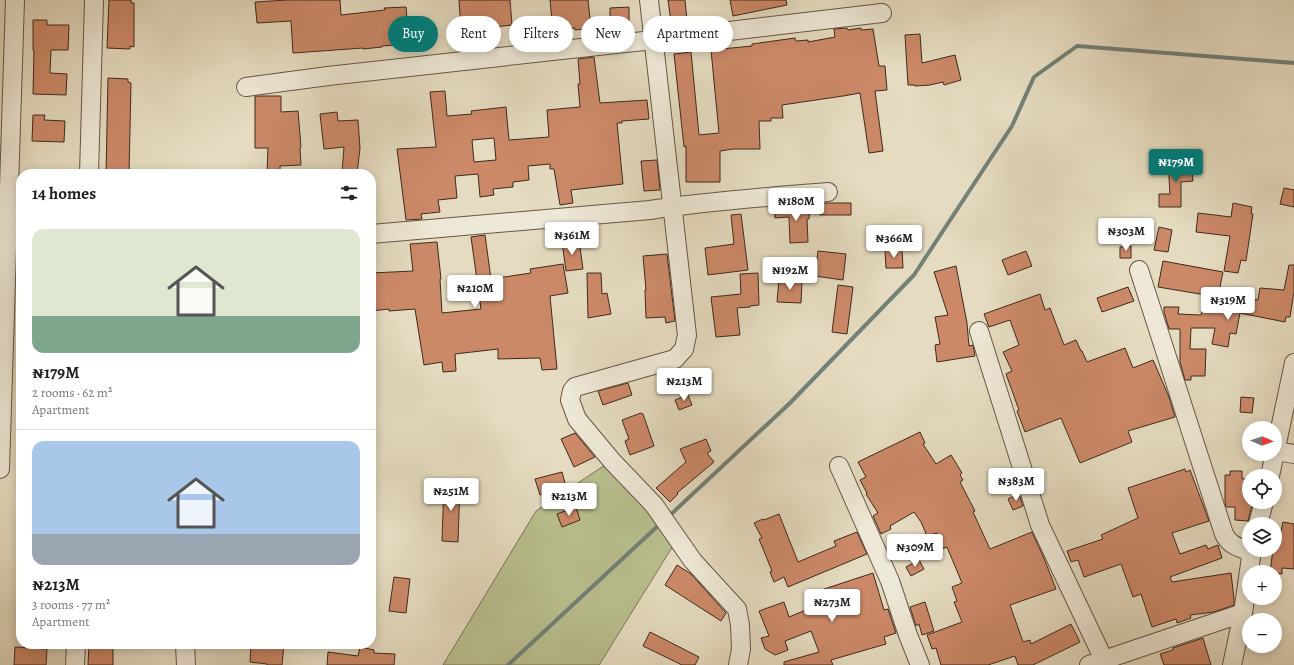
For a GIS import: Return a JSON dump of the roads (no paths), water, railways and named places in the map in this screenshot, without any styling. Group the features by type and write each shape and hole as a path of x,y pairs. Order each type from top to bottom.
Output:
{"street":[{"path":"0,469 4,220 15,0"},
{"path":"89,169 94,0"},
{"path":"649,0 651,16"},
{"path":"733,31 882,14"},
{"path":"246,87 328,76 643,41"},
{"path":"654,52 687,335 684,349 675,359 575,387 572,391 570,400 577,419 612,462 654,505 692,561 737,609 740,625 741,649 738,665"},
{"path":"376,234 650,210 828,192"},
{"path":"1139,270 1224,534 1232,545 1242,548"},
{"path":"979,331 1040,525 1097,662 1242,614 1232,665"},
{"path":"1282,422 1294,363"},
{"path":"1282,452 1294,454"},
{"path":"839,466 890,581 908,635 920,665"},
{"path":"1242,613 1251,557"},
{"path":"75,665 76,649"},
{"path":"186,649 186,665"}],"waterway":[{"path":"668,517 789,404 914,275 1012,126 1034,77 1077,46 1294,63"},
{"path":"508,665 661,523"}]}
